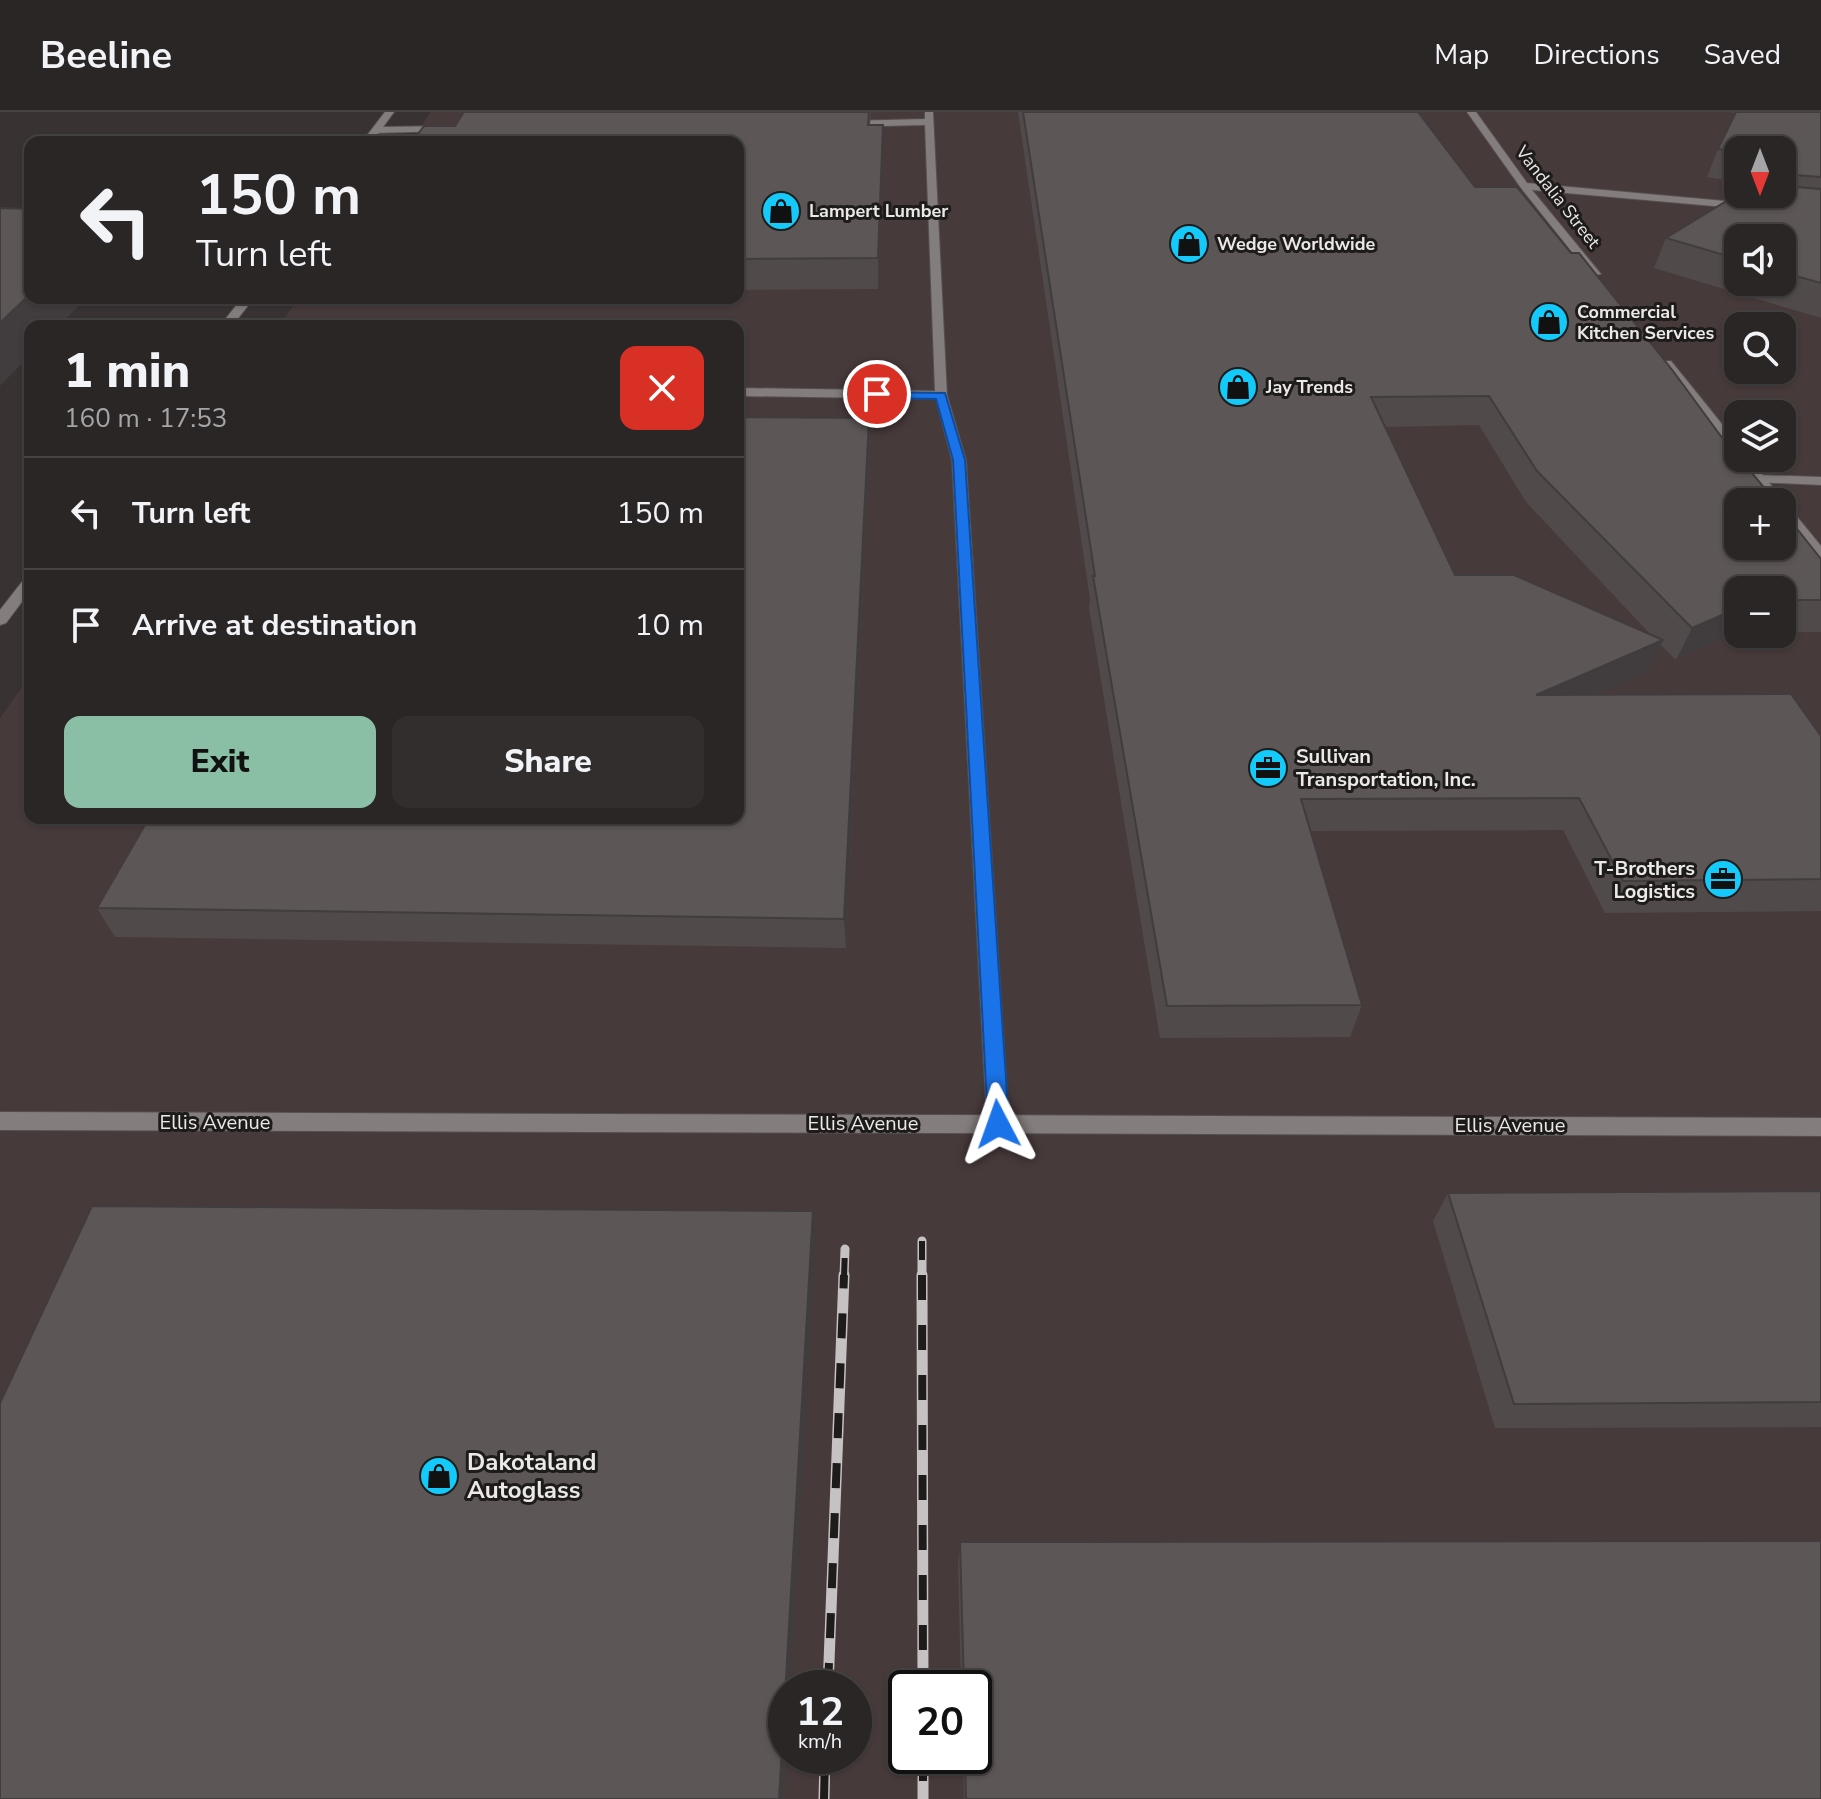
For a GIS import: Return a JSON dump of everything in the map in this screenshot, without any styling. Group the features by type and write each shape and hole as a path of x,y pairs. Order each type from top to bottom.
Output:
{"street":[{"path":"372,136 390,112"},
{"name":"Vandalia Street","path":"1471,112 1524,186 1604,285"},
{"path":"828,124 929,117 941,395 959,460 998,1124"},
{"path":"377,130 462,129"},
{"path":"1524,186 1724,204"},
{"path":"231,320 243,304"},
{"path":"1659,353 1724,435"},
{"path":"744,392 941,395"},
{"path":"1754,472 1767,488"},
{"path":"1760,479 1821,481"},
{"path":"1796,525 1821,556"},
{"path":"0,620 24,589"},
{"name":"Ellis Avenue","path":"0,1121 1821,1127"}],"shaded area":[{"path":"431,112 1821,112 1821,1799 0,1799 0,718 24,684 24,824 744,824 744,320 283,320 295,304 744,304 744,136 414,136"}],"building":[{"path":"464,112 869,112 868,125 883,125 878,258 744,259 744,136 416,136 424,126 455,126"},
{"path":"1023,112 1418,112 1475,187 1517,187 1571,253 1579,253 1724,440 1724,472 1752,473 1764,488 1724,488 1724,560 1796,560 1796,528 1821,559 1821,600 1796,600 1796,576 1724,576 1724,614 1692,628 1537,471 1489,396 1371,397 1455,575 1514,575 1663,640 1536,695 1791,694 1821,736 1821,879 1623,881 1579,798 1301,799 1362,1005 1167,1006 1095,576"},
{"path":"1736,112 1821,112 1821,177 1796,175 1796,136 1724,136"},
{"path":"1796,187 1821,189 1821,283 1796,276 1796,224 1724,224 1724,255 1666,238 1724,203 1724,208 1796,208"},
{"path":"0,208 24,209 24,300 0,323"},
{"path":"744,417 869,418 844,919 97,908 146,824 744,824"},
{"path":"1821,1191 1821,1402 1514,1404 1448,1193"},
{"path":"92,1206 813,1211 786,1670 768,1670 768,1774 780,1774 779,1799 0,1799 0,1403"},
{"path":"1821,1541 1821,1799 966,1799 965,1774 992,1774 992,1670 964,1670 960,1542"}],"railway":[{"path":"922,1241 922,1275"},
{"path":"844,1277 845,1249"},
{"path":"829,1670 844,1275"},
{"path":"922,1275 923,1670"},
{"path":"824,1799 825,1774"},
{"path":"923,1774 923,1799"}],"place":[{"name":"Lampert Lumber","path":"781,211"},
{"name":"Wedge Worldwide","path":"1189,244"},
{"name":"Commercial Kitchen Services","path":"1549,322"},
{"name":"Jay Trends","path":"1238,387"},
{"name":"Sullivan Transportation, Inc.","path":"1268,768"},
{"name":"T-Brothers Logistics","path":"1723,879"},
{"name":"Dakotaland Autoglass","path":"439,1476"}],"route":[{"path":"877,394 941,395 959,460 998,1124"}]}
